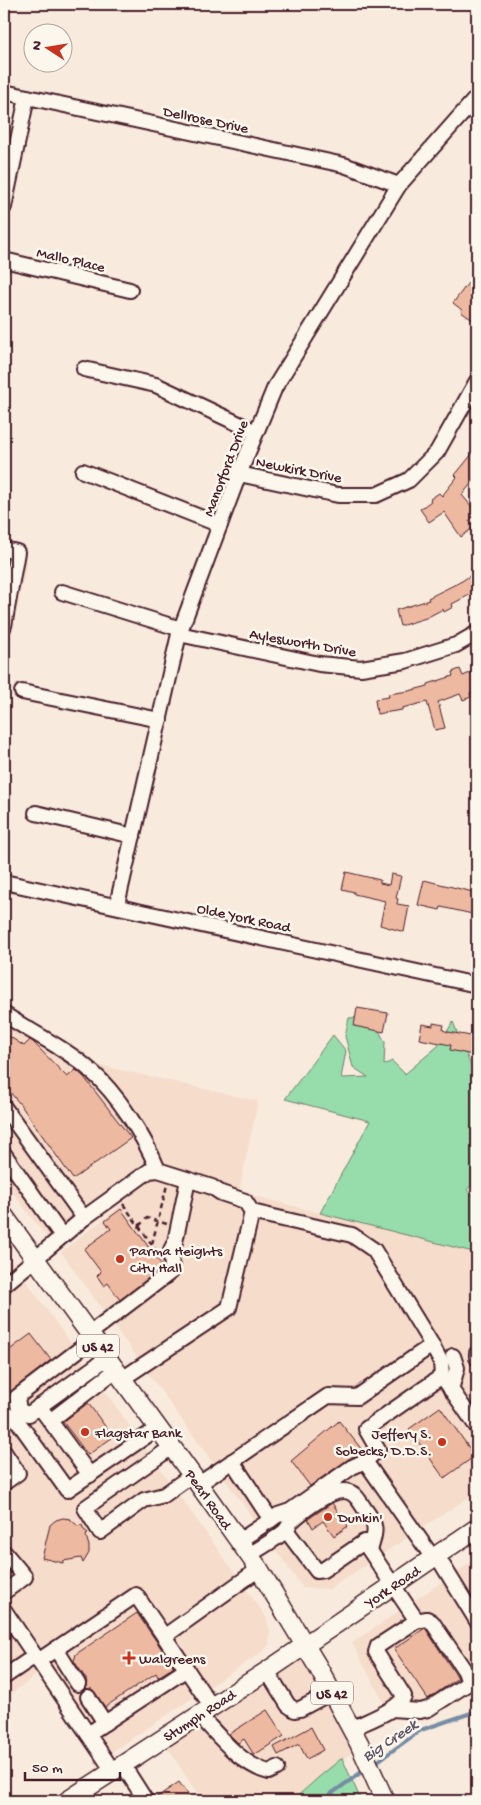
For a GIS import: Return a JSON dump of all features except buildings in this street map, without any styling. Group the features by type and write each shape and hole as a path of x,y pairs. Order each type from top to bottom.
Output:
{"main road":[{"name":"Pearl Road","path":"4,1216 196,1479 249,1555 305,1644 332,1692 355,1736 381,1794"},
{"name":"York Road","path":"305,1644 435,1557 476,1532"},
{"name":"Stumph Road","path":"67,1801 267,1671 305,1644"}],"street":[{"name":"Dellrose Drive","path":"4,92 344,165 399,185"},
{"path":"4,207 27,97"},
{"name":"Manorford Drive","path":"117,905 180,631 239,474 275,387 399,185 477,97"},
{"name":"Mallo Place","path":"4,260 130,290"},
{"path":"84,370 156,385 256,432"},
{"name":"Newkirk Drive","path":"239,474 338,495 376,495 409,480 437,452 477,381"},
{"path":"84,471 220,524"},
{"path":"4,549 17,552 4,626"},
{"name":"Aylesworth Drive","path":"62,592 180,631 319,664 361,668 405,660 456,645 477,634"},
{"path":"22,692 160,720"},
{"path":"36,812 133,836"},
{"name":"Olde York Road","path":"4,882 117,905 477,985"},
{"path":"4,1014 66,1051 91,1070 117,1100 164,1172"},
{"path":"4,1107 84,1218"},
{"path":"4,1154 62,1236"},
{"path":"4,1285 84,1218 116,1195 150,1171 164,1172 212,1187 221,1193 245,1201 252,1212 352,1235 374,1250 432,1345 441,1362 442,1376 477,1427"},
{"path":"12,1417 17,1397 172,1271 171,1250 175,1242 188,1180"},
{"path":"12,1417 29,1414 39,1406 115,1369 229,1308 252,1212"},
{"path":"172,1447 85,1508 100,1532 144,1500 164,1496 232,1461 328,1396 358,1397 432,1345"},
{"path":"477,1353 477,1358"},
{"path":"451,1390 457,1368 453,1356"},
{"path":"50,1421 115,1369"},
{"path":"249,1555 271,1520 278,1515 290,1511 352,1467 365,1461 378,1450 366,1429 442,1376"},
{"path":"39,1406 90,1475"},
{"path":"12,1417 67,1490 158,1428"},
{"path":"4,1452 18,1473 4,1483"},
{"path":"232,1461 271,1520"},
{"path":"365,1461 435,1557 477,1621"},
{"path":"165,1636 249,1555 286,1530 291,1521 330,1493 348,1491 356,1497 372,1519 375,1527 370,1550"},
{"path":"286,1530 317,1572 323,1570 364,1542 415,1618 415,1621"},
{"path":"4,1552 25,1577 4,1592"},
{"path":"4,1677 56,1649 136,1595 187,1669 206,1711 222,1740 257,1769 269,1772 277,1768"},
{"path":"4,1610 88,1734 146,1801"},
{"path":"355,1736 403,1700 404,1696 376,1652 378,1646 415,1621 427,1619 432,1622 465,1671 468,1680 467,1684 428,1709 420,1711 392,1709"},
{"path":"56,1649 78,1684"},
{"path":"88,1734 187,1669"},
{"path":"267,1671 288,1705 295,1710 332,1692"},
{"path":"88,1697 105,1723"}],"path":[{"path":"152,1244 158,1220 164,1172"},
{"path":"116,1195 172,1271"},
{"path":"139,1226 147,1218 178,1228"}],"shaded area":[{"path":"4,544 9,545 27,561 4,672"},
{"path":"4,1008 98,1065 258,1101 239,1192 477,1253 477,1492 329,1589 303,1588 61,1252 138,1192 56,1250 4,1181"},
{"path":"4,1250 266,1617 270,1631 269,1645 263,1651 95,1763 94,1755 39,1673 4,1699"},
{"path":"477,1558 477,1685 423,1719 392,1718 352,1643"},
{"path":"304,1656 355,1750 319,1777 292,1801 202,1801 166,1745"}],"green space":[{"path":"371,1016 385,1042 384,1065 392,1061 405,1074 438,1046 453,1022 473,1071 471,1083 477,1088 477,1179 467,1190 477,1198 477,1253 320,1213 370,1121 285,1099 333,1035 346,1051 341,1078 368,1077 353,1067 345,1036 349,1018"},
{"path":"342,1758 361,1800 368,1797 370,1801 292,1801 319,1777"}],"waterway":[{"name":"Big Creek","path":"374,1764 421,1730 477,1711"},
{"name":"Big Creek","path":"321,1801 366,1769"}],"place":[{"name":"Parma Heights City Hall","path":"120,1259"},
{"name":"Flagstar Bank","path":"85,1432"},
{"name":"Jeffery S. Sobecks, D.D.S.","path":"442,1442"},
{"name":"Dunkin'","path":"328,1517"},
{"name":"Walgreens","path":"129,1658"}]}
